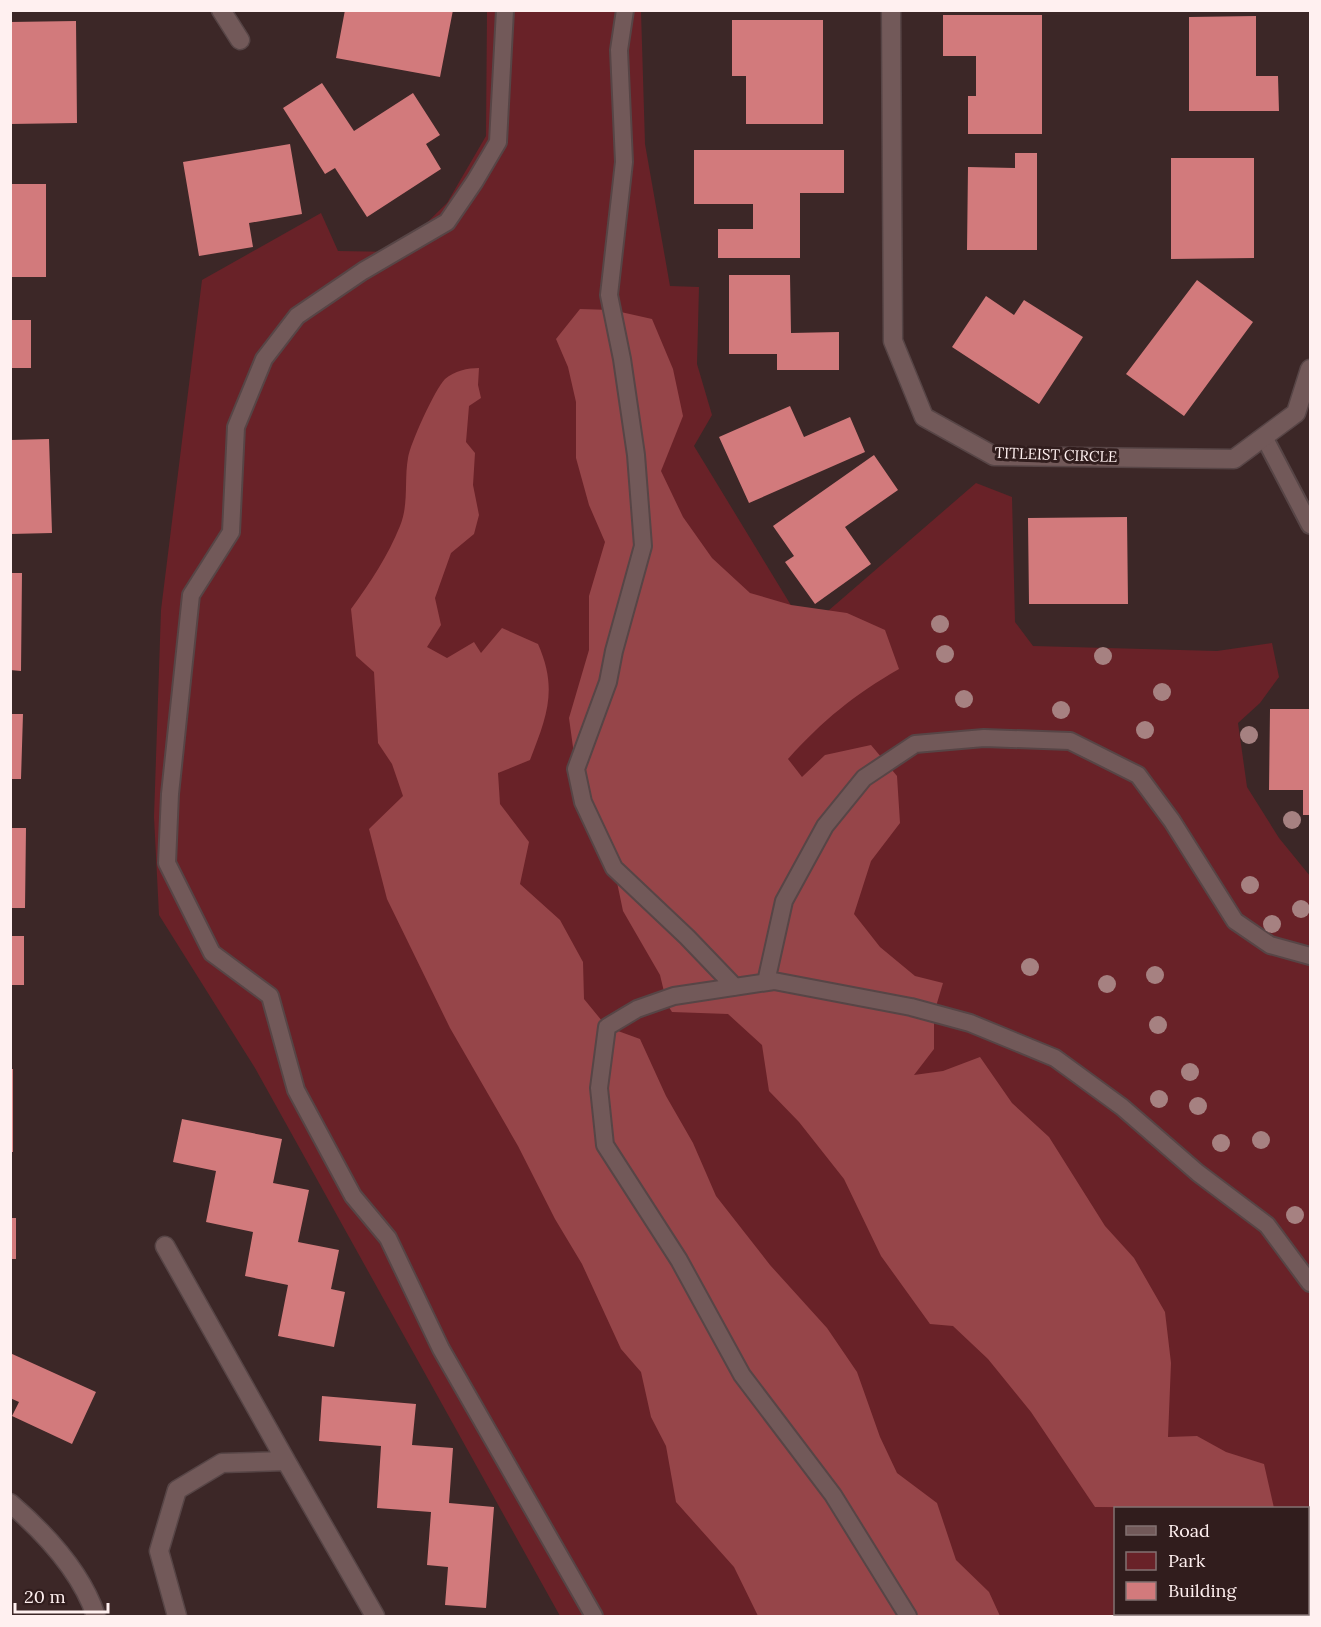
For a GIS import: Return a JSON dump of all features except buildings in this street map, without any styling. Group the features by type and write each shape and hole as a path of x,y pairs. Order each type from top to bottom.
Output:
{"street":[{"path":"220,10 240,40"},
{"name":"TITLEIST CIRCLE","path":"891,10 893,341 924,417 994,456 1234,459 1296,413 1311,369"},
{"path":"165,1246 375,1617"},
{"path":"177,1617 159,1551 177,1490 222,1463 286,1461"},
{"path":"10,1503 50,1540 64,1559 96,1617"}],"lane":[{"path":"505,10 498,142 475,181 447,222 363,271 297,315 264,359 237,427 231,531 191,595 170,794 167,864 212,953 270,996 296,1090 353,1197 388,1238 441,1348 594,1617"},
{"path":"625,10 619,50 624,162 609,295 622,359 634,444 643,546 614,651 609,681 576,769 583,802 614,868 687,937 735,987"},
{"path":"1264,437 1311,525"},
{"path":"766,982 784,901 825,826 864,778 915,744 984,738 1070,741 1138,775 1184,840 1235,921 1270,945 1311,956"},
{"path":"908,1617 833,1495 742,1375 679,1260 605,1145 599,1088 607,1027 637,1009 674,996 774,981 911,1007 970,1023 1055,1058 1122,1107 1198,1173 1267,1225 1311,1283"}],"green space":[{"path":"487,11 641,11 645,144 670,286 699,287 697,364 712,415 694,446 806,630 976,483 1012,497 1015,622 1033,646 1217,651 1272,643 1279,677 1260,703 1238,723 1247,787 1279,838 1310,876 1310,1616 560,1616 255,1068 159,915 154,817 161,610 202,280 321,213 338,251 397,252 447,203 486,136"}],"shaded area":[{"path":"580,309 612,310 652,319 673,369 683,416 661,471 683,517 712,558 750,593 791,605 847,613 885,630 899,669 840,709 788,759 802,777 825,755 871,745 897,776 900,823 871,861 854,914 880,947 915,976 943,983 934,1013 934,1049 914,1075 943,1071 980,1057 1012,1103 1049,1137 1105,1226 1134,1258 1165,1312 1171,1363 1168,1437 1197,1436 1226,1452 1264,1464 1274,1507 1095,1507 1031,1412 988,1359 953,1326 930,1324 881,1256 844,1179 799,1122 769,1091 762,1045 728,1014 672,1012 667,1004 660,975 623,911 614,868 576,769 569,718 589,650 589,596 605,542 589,505 576,458 576,402 568,367 556,339"},
{"path":"479,368 478,385 481,398 469,406 466,442 475,453 473,485 479,515 474,534 451,553 435,598 441,625 427,647 447,658 474,642 481,653 502,628 538,644 548,675 549,689 541,730 530,760 498,773 500,804 529,842 520,884 560,920 583,962 584,999 607,1027 640,1039 666,1096 693,1143 716,1196 770,1265 827,1328 857,1372 880,1437 897,1473 937,1503 956,1560 989,1592 1000,1616 758,1616 734,1567 676,1502 666,1446 651,1417 641,1372 621,1349 582,1264 450,1028 387,899 369,829 403,796 392,764 378,743 374,672 356,656 351,609 378,569 400,526 405,501 408,458 413,441 435,394 445,379 453,374 466,369"},
{"path":"1309,1572 1310,1616 1234,1615 1309,1615"}]}
